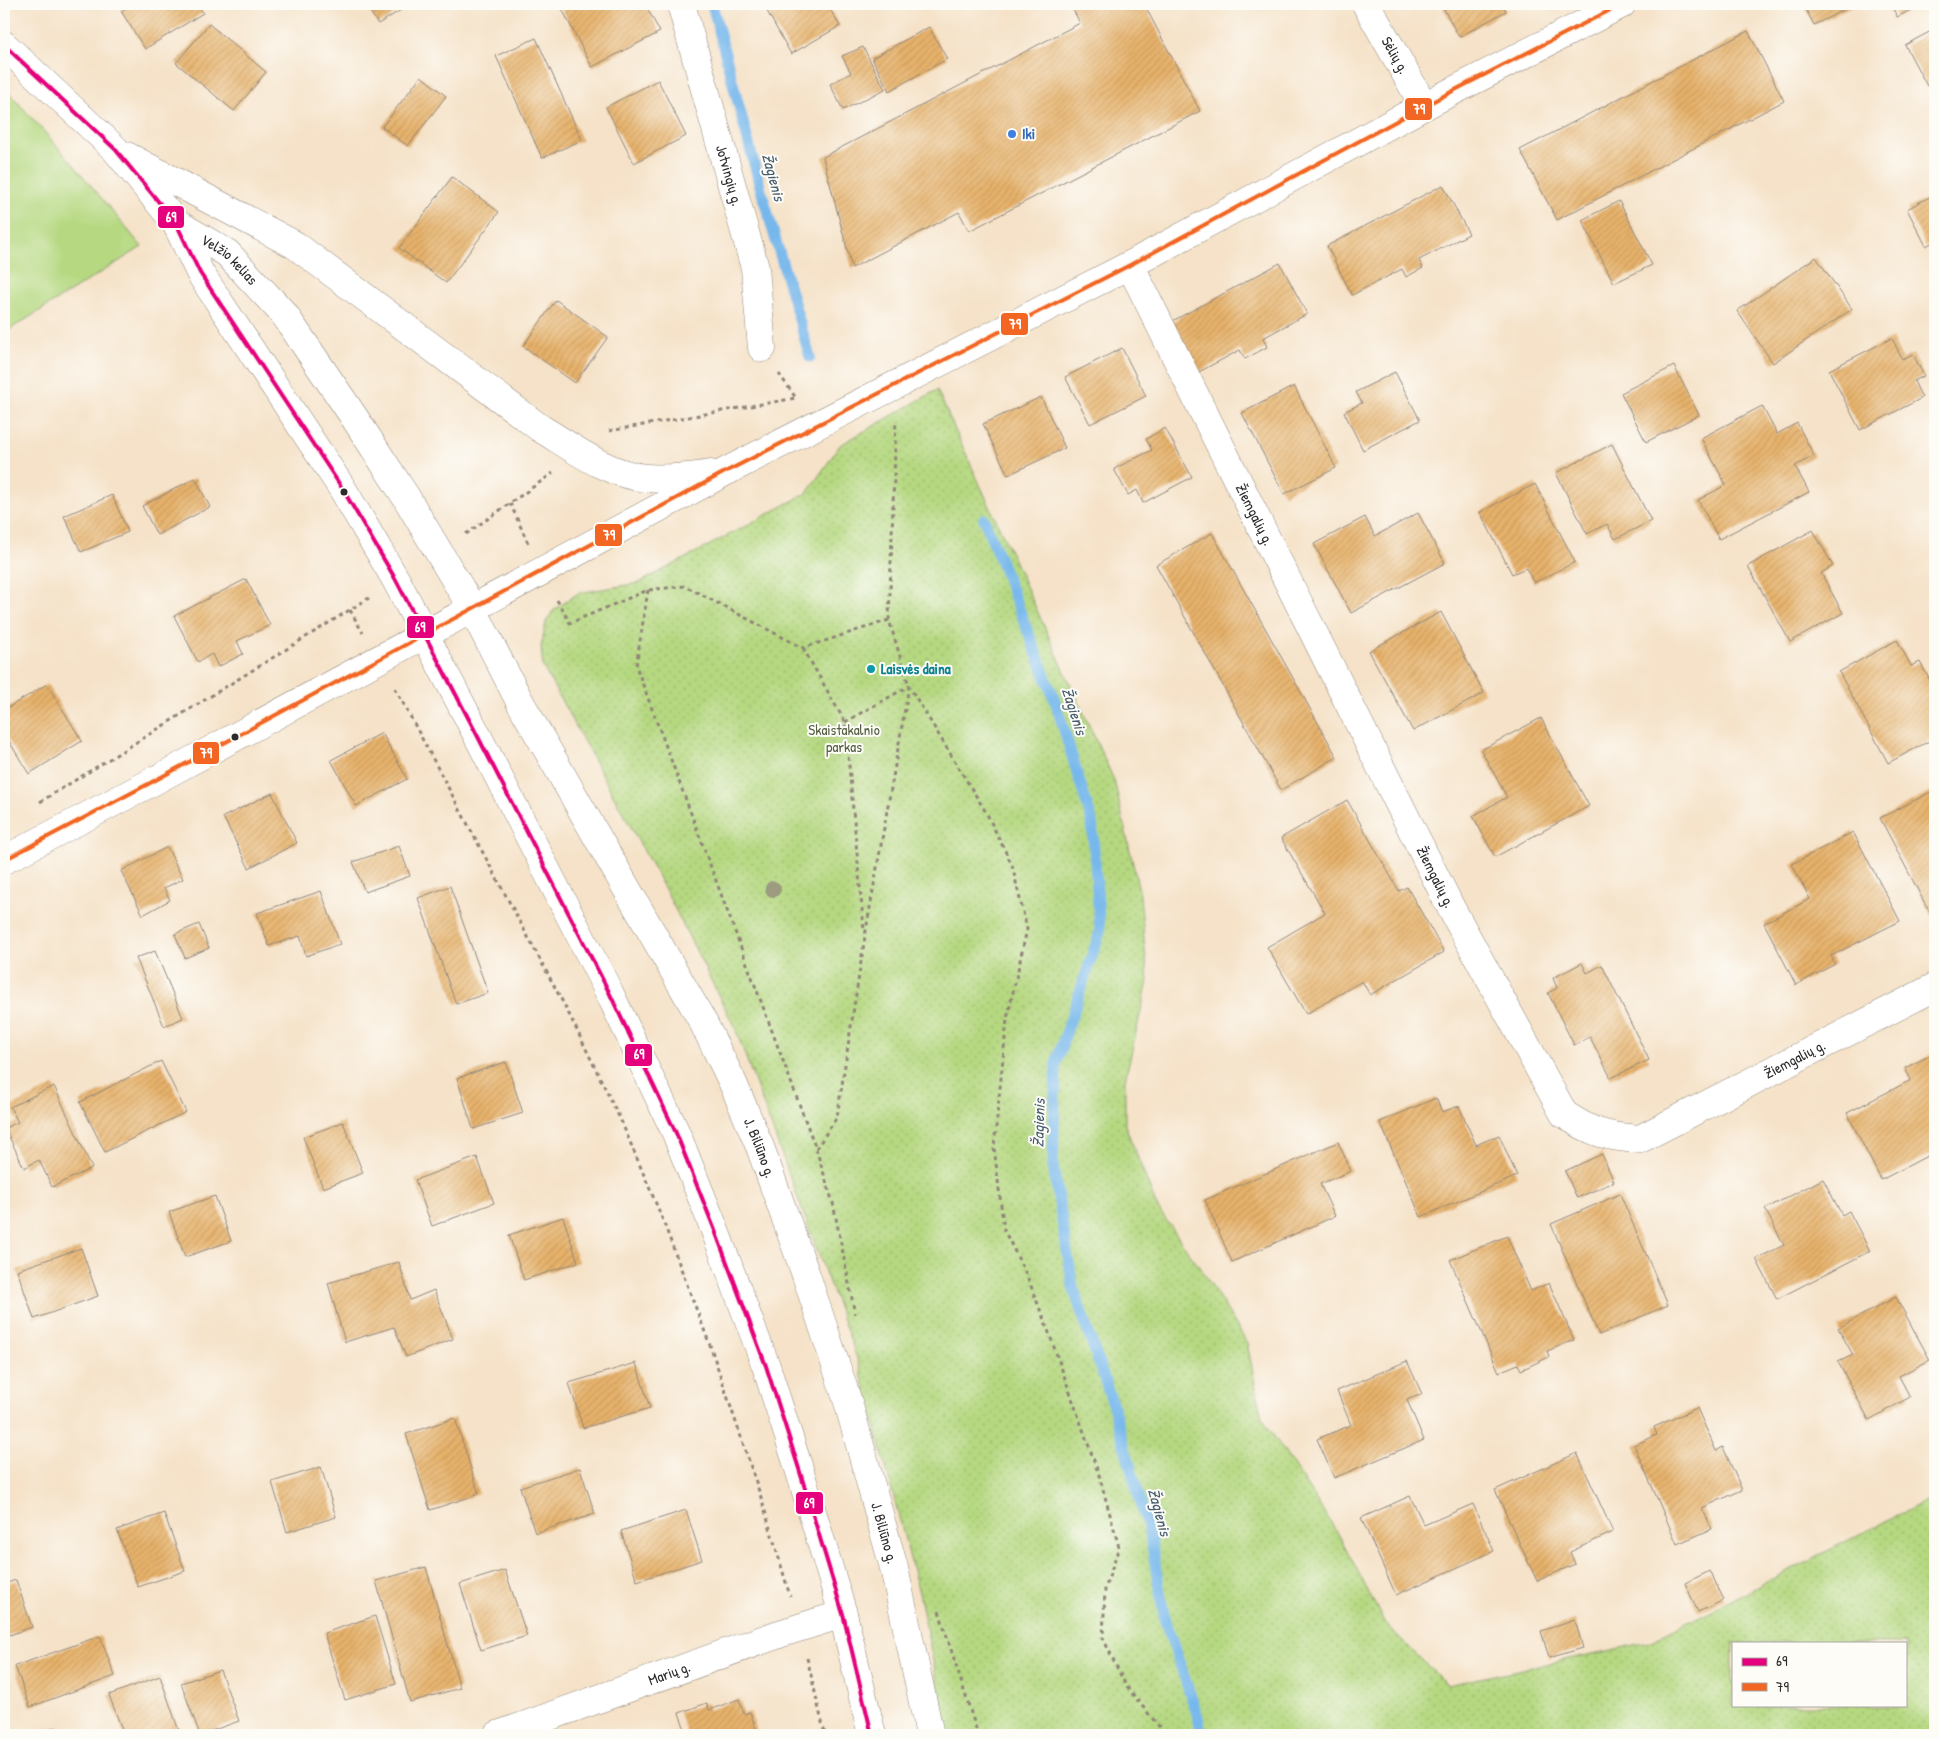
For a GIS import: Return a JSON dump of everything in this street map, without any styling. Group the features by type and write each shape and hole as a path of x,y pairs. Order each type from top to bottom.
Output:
{"main road":[{"name":"Jotvingių g.","path":"681,4 755,268 762,348"},
{"name":"Sėlių g.","path":"1366,4 1424,106"},
{"path":"4,860 725,472 1130,265 1424,106 1622,4"},
{"path":"4,45 115,149 176,223"},
{"path":"115,149 295,245 540,428 582,453 615,470 645,478 676,478 725,472"},
{"name":"Velžio kelias","path":"176,223 227,253 284,314 359,425 472,608"},
{"name":"Velžio kelias","path":"176,223 200,273 342,488 425,634"},
{"name":"Žiemgalių g.","path":"1130,265 1451,908 1564,1114 1586,1129 1614,1138 1640,1139 1935,987"},
{"name":"J. Biliūno g.","path":"472,608 520,702 703,1022 732,1081 760,1148 806,1275 848,1402 894,1568 930,1735"},
{"path":"425,634 609,992 676,1132 766,1366 843,1614 872,1735"},
{"name":"Marių g.","path":"498,1735 843,1614"}],"path":[{"path":"897,385 889,620 909,686 987,814 1012,865 1027,929 1007,1019 994,1147 1004,1230 1027,1276 1048,1330 1099,1475 1119,1547 1105,1589 1103,1638 1126,1686 1166,1735"},
{"path":"439,553 582,453 605,432 796,398"},
{"path":"33,806 396,580"},
{"path":"865,936 845,722 803,648 685,586 648,590 636,666 816,1149 837,1117 865,936 909,686"},
{"path":"350,610 379,659 567,1010 622,1123 660,1213 711,1348 760,1494 799,1628 825,1735"},
{"path":"803,648 889,620"},
{"path":"845,722 909,686"}],"green space":[{"path":"4,87 74,165 142,247 4,333"},
{"name":"Skaistakalnio parkas","path":"937,390 1114,780 1140,895 1148,981 1125,1080 1125,1125 1157,1207 1209,1281 1247,1343 1262,1418 1339,1535 1384,1622 1447,1685 1649,1642 1935,1496 1935,1735 948,1735 920,1597 858,1361 735,1028 668,895 543,667 541,647 546,622 553,611 578,593 639,583 807,493 840,445"}],"building":[{"path":"133,4 197,4 203,13 145,49 121,11"},
{"path":"365,4 411,4 378,24"},
{"path":"567,4 645,4 660,32 592,67 561,7"},
{"path":"763,4 827,4 840,26 791,54"},
{"path":"921,4 935,4 924,10"},
{"name":"Iki","path":"1070,4 1144,4 1200,111 969,231 959,212 852,268 823,157 1080,23"},
{"path":"1441,4 1502,4 1506,11 1459,37"},
{"path":"1803,4 1855,4 1814,25"},
{"path":"1891,4 1915,4 1917,7 1897,17"},
{"path":"209,24 266,72 234,111 176,63"},
{"path":"929,27 947,59 889,91 872,58"},
{"path":"1935,29 1935,82 1927,86 1905,45"},
{"path":"1748,31 1784,101 1557,220 1520,150"},
{"path":"536,38 582,140 542,158 496,56"},
{"path":"863,47 885,89 843,110 830,84 851,73 842,56"},
{"path":"421,76 446,96 408,146 382,127"},
{"path":"658,80 686,136 634,163 606,107"},
{"path":"452,177 499,212 446,283 399,248"},
{"path":"1443,185 1469,234 1419,260 1423,268 1406,277 1402,269 1352,295 1327,246"},
{"path":"1935,194 1935,241 1926,246 1907,209"},
{"path":"1619,201 1652,265 1614,283 1582,220"},
{"path":"1816,257 1852,309 1773,363 1737,311"},
{"path":"1280,263 1307,314 1263,338 1267,347 1245,359 1240,350 1195,374 1167,324"},
{"path":"556,300 608,337 575,383 523,346"},
{"path":"1892,338 1902,359 1913,354 1924,376 1914,381 1922,398 1860,430 1829,370"},
{"path":"1122,348 1146,396 1090,424 1065,377"},
{"path":"1674,366 1699,415 1646,442 1621,393"},
{"path":"1395,372 1420,420 1363,450 1344,412 1362,403 1356,392"},
{"path":"1294,386 1336,468 1284,494 1242,413"},
{"path":"1041,397 1065,448 1008,475 983,424"},
{"path":"1762,406 1777,434 1797,423 1814,456 1795,466 1809,492 1719,539 1698,500 1726,485 1701,438"},
{"path":"1165,428 1192,477 1143,503 1137,490 1128,495 1114,469 1152,450 1146,439"},
{"path":"1612,444 1651,521 1615,539 1607,524 1587,534 1556,473"},
{"path":"195,478 210,507 157,535 142,506"},
{"path":"1535,484 1575,562 1534,583 1526,568 1512,574 1480,512"},
{"path":"112,495 128,532 81,552 64,516"},
{"path":"1418,513 1445,563 1351,613 1314,544 1365,517 1375,536"},
{"path":"1813,530 1833,566 1821,573 1843,613 1790,642 1748,566"},
{"path":"1212,533 1337,757 1281,790 1156,565"},
{"path":"246,579 270,625 237,641 243,654 218,667 212,654 198,662 174,616"},
{"path":"1441,612 1484,693 1413,731 1369,651"},
{"path":"1897,640 1911,666 1920,662 1935,690 1935,702 1931,704 1935,711 1935,738 1888,763 1839,672"},
{"path":"47,684 82,741 29,774 4,733 4,710"},
{"path":"1541,718 1589,806 1495,857 1473,816 1507,797 1481,750"},
{"path":"382,733 407,779 356,806 331,760"},
{"path":"1935,790 1935,915 1932,917 1880,818"},
{"path":"272,793 297,843 249,868 223,817"},
{"path":"1347,800 1399,891 1407,887 1444,952 1370,995 1362,981 1306,1014 1267,947 1325,913 1281,838"},
{"path":"1853,832 1900,921 1831,956 1835,964 1796,985 1764,923 1810,899 1792,864"},
{"path":"399,846 410,876 365,892 353,862"},
{"path":"167,847 183,879 164,888 170,900 143,915 121,871"},
{"path":"450,886 488,993 456,1004 418,898"},
{"path":"321,891 340,944 306,956 300,936 269,946 257,913"},
{"path":"199,924 209,948 185,958 175,934"},
{"path":"155,951 183,1018 164,1026 136,958"},
{"path":"1582,963 1587,973 1602,965 1649,1060 1611,1078 1590,1037 1574,1045 1548,993 1557,988 1553,978"},
{"path":"1935,1053 1935,1163 1931,1154 1881,1180 1847,1113 1911,1080 1905,1068"},
{"path":"161,1061 186,1112 105,1152 80,1102"},
{"path":"506,1062 523,1113 473,1129 457,1078"},
{"path":"54,1086 92,1168 52,1187 39,1160 24,1168 5,1128 18,1122 10,1107"},
{"path":"1436,1098 1442,1112 1459,1106 1476,1145 1499,1135 1517,1176 1421,1217 1380,1122"},
{"path":"343,1122 363,1173 323,1188 303,1137"},
{"path":"1338,1142 1351,1171 1320,1184 1335,1216 1232,1262 1205,1200"},
{"path":"1602,1154 1614,1182 1577,1198 1565,1171"},
{"path":"477,1157 494,1203 432,1226 415,1180"},
{"path":"1823,1179 1842,1215 1849,1211 1870,1251 1777,1299 1756,1259 1784,1245 1765,1209"},
{"path":"1620,1194 1668,1305 1599,1335 1551,1224"},
{"path":"215,1196 231,1241 185,1257 169,1212"},
{"path":"563,1217 578,1262 524,1280 509,1235"},
{"path":"1507,1236 1531,1291 1549,1283 1574,1340 1547,1351 1549,1357 1521,1370 1518,1364 1499,1372 1450,1260"},
{"path":"81,1248 98,1296 34,1319 17,1270"},
{"path":"399,1262 410,1300 434,1290 453,1339 406,1357 394,1327 345,1342 328,1283"},
{"path":"1896,1297 1930,1360 1899,1376 1910,1397 1869,1420 1838,1362 1853,1355 1838,1328"},
{"path":"1407,1361 1422,1394 1407,1400 1424,1440 1334,1478 1317,1439 1351,1425 1337,1391"},
{"path":"636,1363 650,1408 583,1428 569,1383"},
{"path":"1697,1408 1716,1451 1723,1447 1742,1490 1702,1508 1712,1529 1677,1544 1634,1445 1657,1435 1654,1427"},
{"path":"455,1418 479,1494 430,1510 406,1434"},
{"path":"1577,1453 1613,1532 1570,1552 1575,1564 1537,1581 1495,1490"},
{"path":"321,1467 336,1517 287,1532 272,1482"},
{"path":"580,1468 595,1514 535,1533 520,1487"},
{"path":"1410,1496 1424,1525 1473,1504 1494,1551 1396,1595 1361,1518"},
{"path":"686,1510 702,1560 637,1581 621,1531"},
{"path":"164,1513 185,1571 138,1587 117,1530"},
{"path":"426,1567 460,1688 410,1702 376,1581"},
{"path":"505,1570 527,1636 481,1650 460,1584"},
{"path":"1710,1571 1724,1600 1698,1612 1685,1583"},
{"path":"16,1580 32,1627 4,1637 4,1584"},
{"path":"375,1616 396,1684 345,1700 324,1633"},
{"path":"1575,1620 1583,1648 1549,1658 1541,1631"},
{"path":"100,1636 115,1676 30,1707 15,1666"},
{"path":"220,1670 239,1721 200,1735 181,1683"},
{"path":"160,1676 179,1731 168,1735 124,1735 109,1695"},
{"path":"739,1699 744,1714 750,1712 758,1735 687,1735 679,1713 707,1703 709,1710"},
{"path":"56,1727 59,1735 33,1735"}],"waterway":[{"name":"Žagienis","path":"712,4 761,190 810,357"},
{"name":"Žagienis","path":"984,519 1055,701 1092,821 1100,932 1056,1063 1053,1166 1073,1287 1111,1399 1150,1535 1165,1621 1198,1717 1202,1735"}],"transit line":[{"name":"79","path":"4,860 725,472 1130,265 1424,106 1622,4"},
{"name":"69","path":"4,45 115,149 176,223 200,273 342,488 396,580 474,729 609,992 676,1133 714,1228 766,1366 800,1472 843,1614 872,1735"}],"place":[{"name":"Iki","path":"1012,134"},
{"name":"Laisvės daina","path":"871,669"}]}
